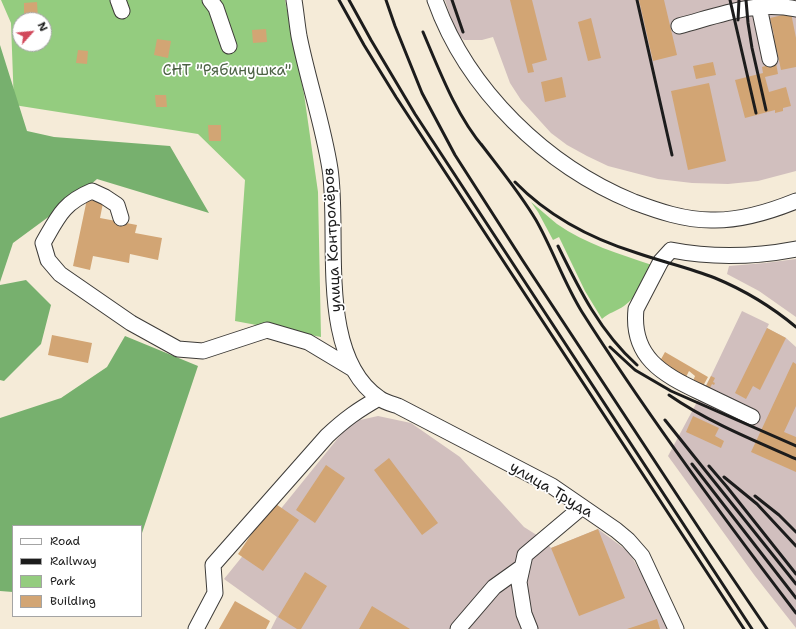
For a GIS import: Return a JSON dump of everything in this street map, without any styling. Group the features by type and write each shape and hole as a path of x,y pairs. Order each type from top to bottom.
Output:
{"street":[{"path":"210,0 216,8 229,46"},
{"name":"улица Контролёров","path":"294,0 299,36 319,115 333,191 333,272 339,327 344,346 353,369 360,380 380,398"},
{"path":"435,0 451,37 472,72 488,92 539,145 554,157 596,184 620,196 665,213 689,219 727,220 746,217 796,201"},
{"path":"679,26 732,11 778,3 796,9"},
{"path":"759,7 770,59"},
{"path":"121,218 117,205 105,197 92,191 80,196 68,204 43,242 48,260 60,274 82,290 110,307 131,323 178,350 203,351 267,330 308,342 353,369"},
{"path":"752,417 674,379 662,372 653,364 641,346 635,318 636,309 661,261 671,250 691,254 734,256 796,249"},
{"path":"196,629 214,593 213,564 327,436 357,411 380,398"},
{"name":"улица Труда","path":"380,398 552,486 616,530 628,540 642,556 676,629"},
{"path":"530,629 524,614 519,582 525,554 582,507"},
{"path":"458,629 494,587 522,567"}],"shaded area":[{"path":"445,0 796,0 796,171 758,181 728,184 692,183 658,179 608,166 587,156 567,145 551,133 521,100 510,83 493,37 482,40 464,40 456,33"},
{"path":"796,259 796,317 759,291 727,274 729,266"},
{"path":"742,311 769,324 767,328 786,338 796,347 796,628 755,576 668,456 711,376"},
{"path":"378,416 411,423 460,457 524,527 543,539 551,548 598,529 629,552 650,589 668,629 271,629 277,617 224,579 351,422"}],"green space":[{"name":"СНТ \"Рябинушка\"","path":"1,0 285,0 304,94 318,192 321,337 235,321 245,180 198,134 14,105 12,52 52,52 52,12 12,12 12,50 11,23"},
{"path":"0,45 27,131 54,137 170,146 209,213 97,179 81,193 13,243 0,282"},
{"path":"531,202 557,224 579,237 603,248 652,265 640,287 629,302 602,319 585,291 559,237 553,240"},
{"path":"26,280 51,305 41,344 4,381 0,380 0,285"},
{"path":"125,336 198,366 142,533 142,525 12,525 12,592 0,591 0,418 61,398 107,367"}],"building":[{"path":"510,0 532,0 547,60 532,64 534,72 528,73"},
{"path":"639,0 664,0 677,55 653,61"},
{"path":"37,2 38,12 24,12 24,3"},
{"path":"791,13 796,38 796,67 781,70 777,51 775,51 771,36 774,35 770,18"},
{"path":"591,18 601,58 588,61 578,22"},
{"path":"266,29 267,42 253,43 252,30"},
{"path":"157,39 171,41 168,58 154,55"},
{"path":"78,50 88,51 87,64 76,63"},
{"path":"713,62 716,75 696,79 693,66"},
{"path":"776,63 778,74 765,77 769,92 786,87 791,106 783,108 783,111 775,113 775,110 745,118 735,80 763,73 762,67"},
{"path":"562,77 566,97 545,102 541,82"},
{"path":"709,83 726,161 688,170 671,91"},
{"path":"155,95 166,95 167,107 156,107"},
{"path":"208,125 221,125 221,141 209,141"},
{"path":"87,199 103,203 100,218 137,225 135,233 162,238 158,260 130,254 129,263 93,256 90,270 73,266"},
{"path":"767,328 786,338 760,390 753,386 746,399 735,393"},
{"path":"52,335 92,343 88,363 48,355"},
{"path":"665,352 708,377 703,386 693,381 695,376 689,371 686,377 660,361"},
{"path":"793,362 796,364 796,406 784,432 796,437 796,472 751,452"},
{"path":"711,376 715,378 713,382 715,383 714,385 712,384 710,388 706,386"},
{"path":"693,416 719,428 715,436 724,441 721,448 686,432"},
{"path":"389,458 438,523 422,535 374,470"},
{"path":"326,465 345,478 315,523 296,510"},
{"path":"273,502 299,520 263,571 238,554"},
{"path":"598,529 625,598 579,616 551,548"},
{"path":"305,572 327,586 301,629 297,629 278,617"},
{"path":"235,601 270,621 266,629 219,629"},
{"path":"372,606 410,629 359,629"},
{"path":"657,619 660,629 627,629"}],"railway":[{"path":"339,0 364,45 396,97 744,629"},
{"path":"349,0 415,114 752,629"},
{"path":"386,0 422,93 455,155 523,261 767,629"},
{"path":"452,0 463,32"},
{"path":"637,0 672,155"},
{"path":"730,0 756,113"},
{"path":"738,20 739,0"},
{"path":"746,0 752,48 766,110"},
{"path":"423,32 449,93 465,122 484,148"},
{"path":"481,144 510,181 530,210 582,312 607,351 713,502 796,613"},
{"path":"515,182 542,206 588,234 620,247 715,278 737,288 757,300 796,327"},
{"path":"558,246 582,294 601,324 612,339 637,365"},
{"path":"610,347 635,370 671,391 796,446"},
{"path":"669,395 699,414 747,438 796,459"},
{"path":"665,420 796,584"},
{"path":"692,464 796,598"},
{"path":"709,466 796,574"},
{"path":"724,477 757,504 796,546"},
{"path":"755,496 779,515 796,532"}]}
